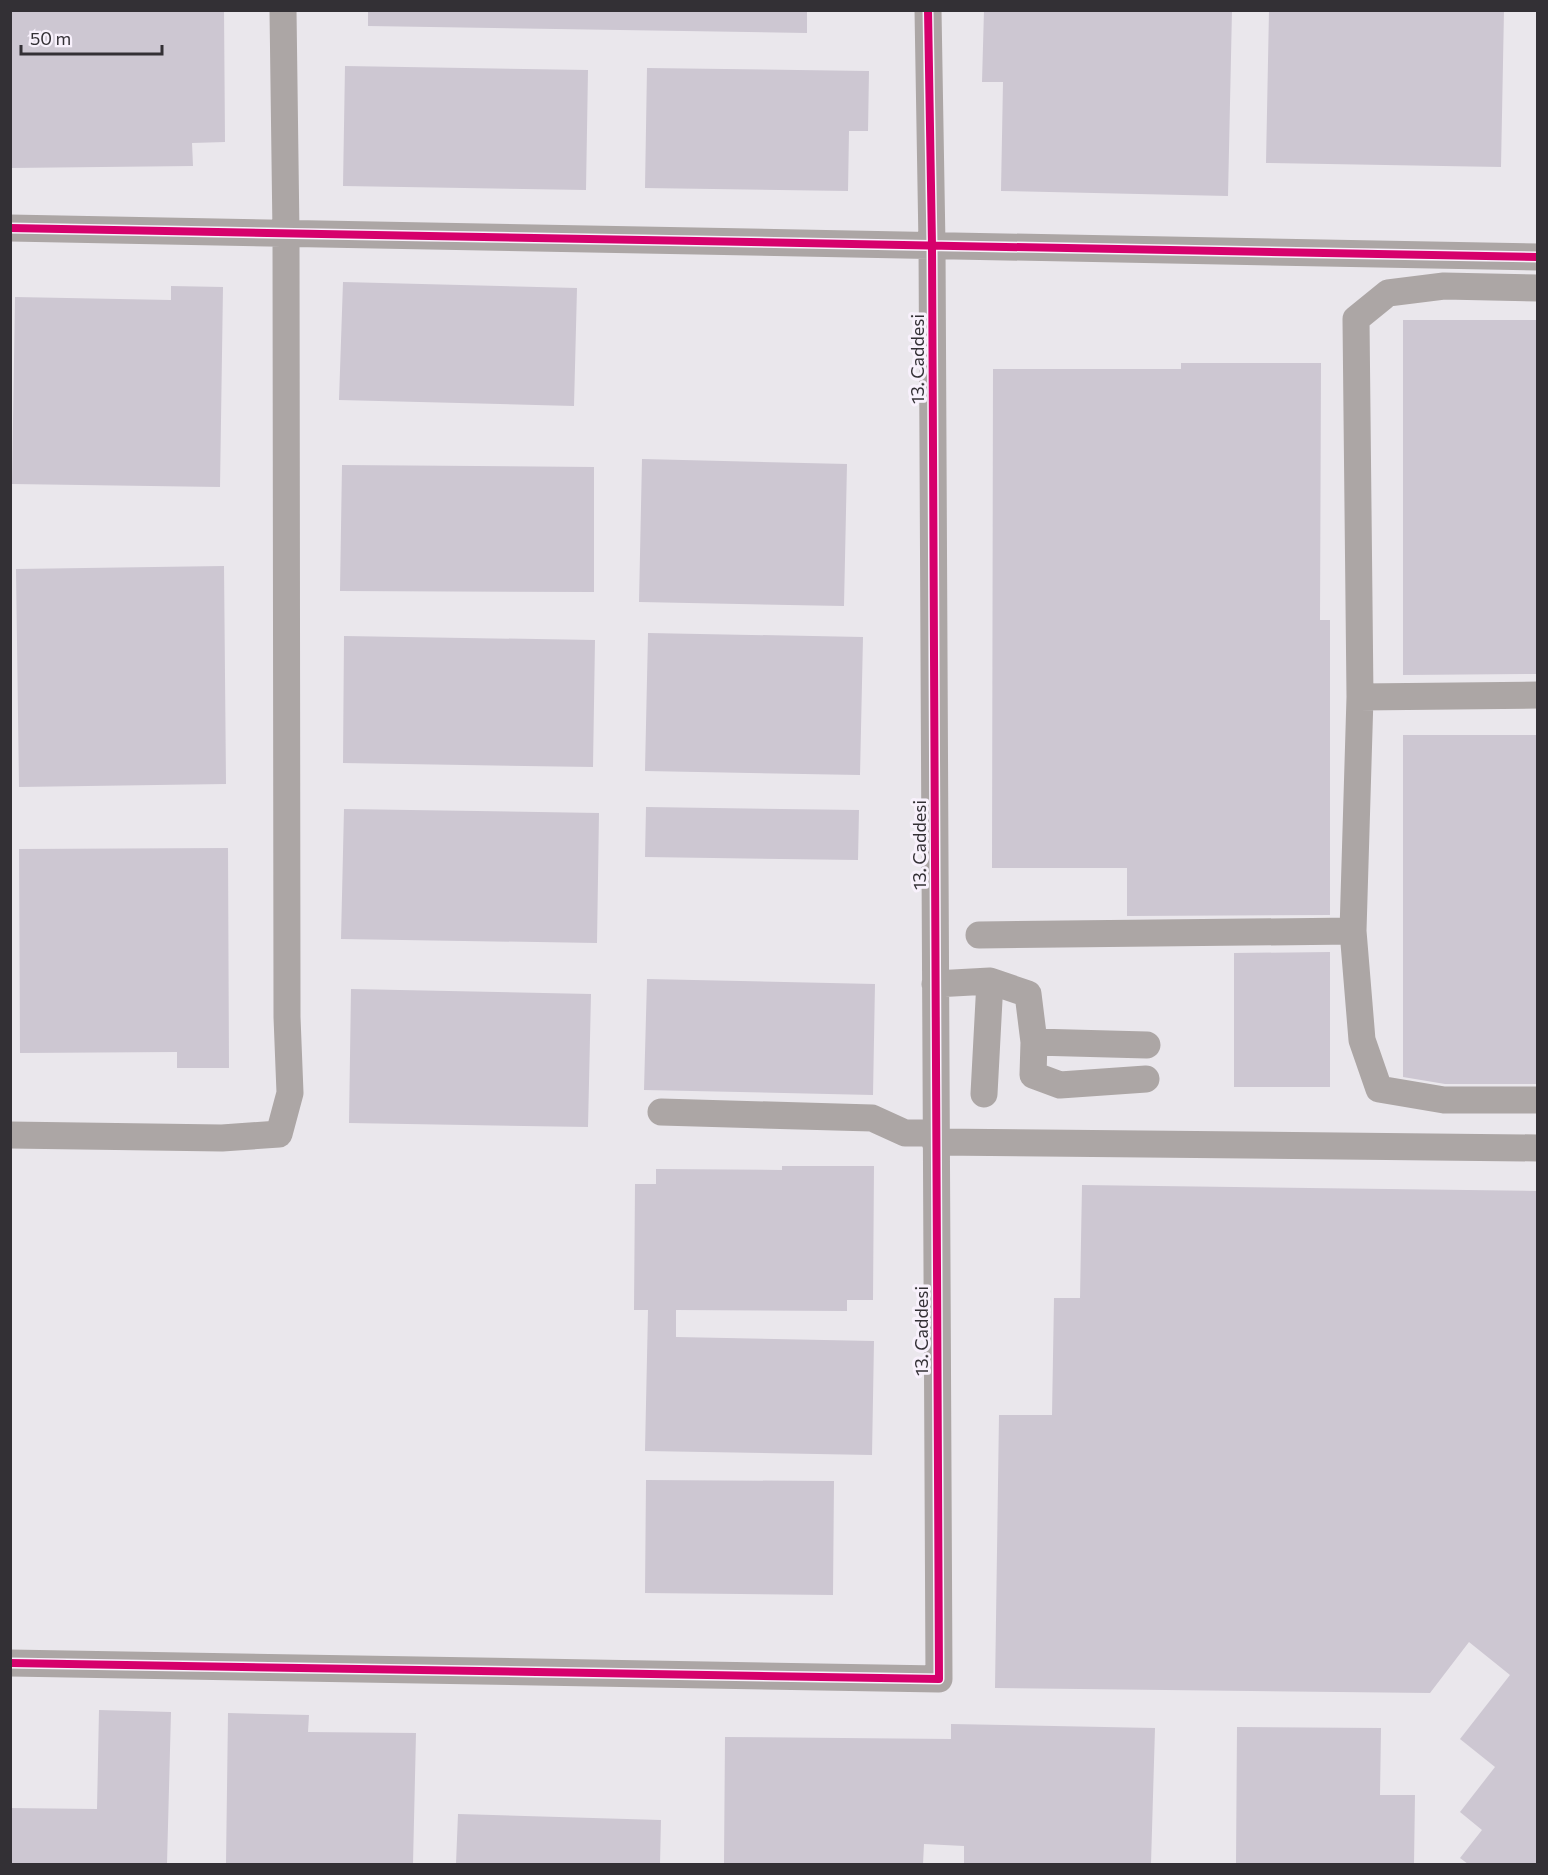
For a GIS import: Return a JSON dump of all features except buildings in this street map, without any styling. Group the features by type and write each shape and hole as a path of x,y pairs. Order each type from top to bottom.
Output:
{"street":[{"path":"10,1135 222,1138 279,1134 290,1094 287,1005 286,234 283,10"},
{"name":"13. Caddesi","path":"10,1663 939,1679 932,245 928,10"},
{"path":"10,228 1538,257"},
{"path":"1538,288 1444,286 1389,293 1356,319 1360,697 1353,931 1362,1040 1379,1089 1444,1100 1538,1100"},
{"path":"1360,697 1538,695"},
{"path":"979,935 1353,931"},
{"path":"935,984 990,981 1028,994 1034,1042 1033,1075 1060,1085 1146,1078"},
{"path":"984,1094 990,981"},
{"path":"1034,1042 1147,1045"},
{"path":"661,1112 872,1118 905,1133 936,1137 1538,1148"}],"cycle path":[{"path":"10,1663 939,1679 932,245 928,10"},
{"path":"10,228 1538,257"}]}
